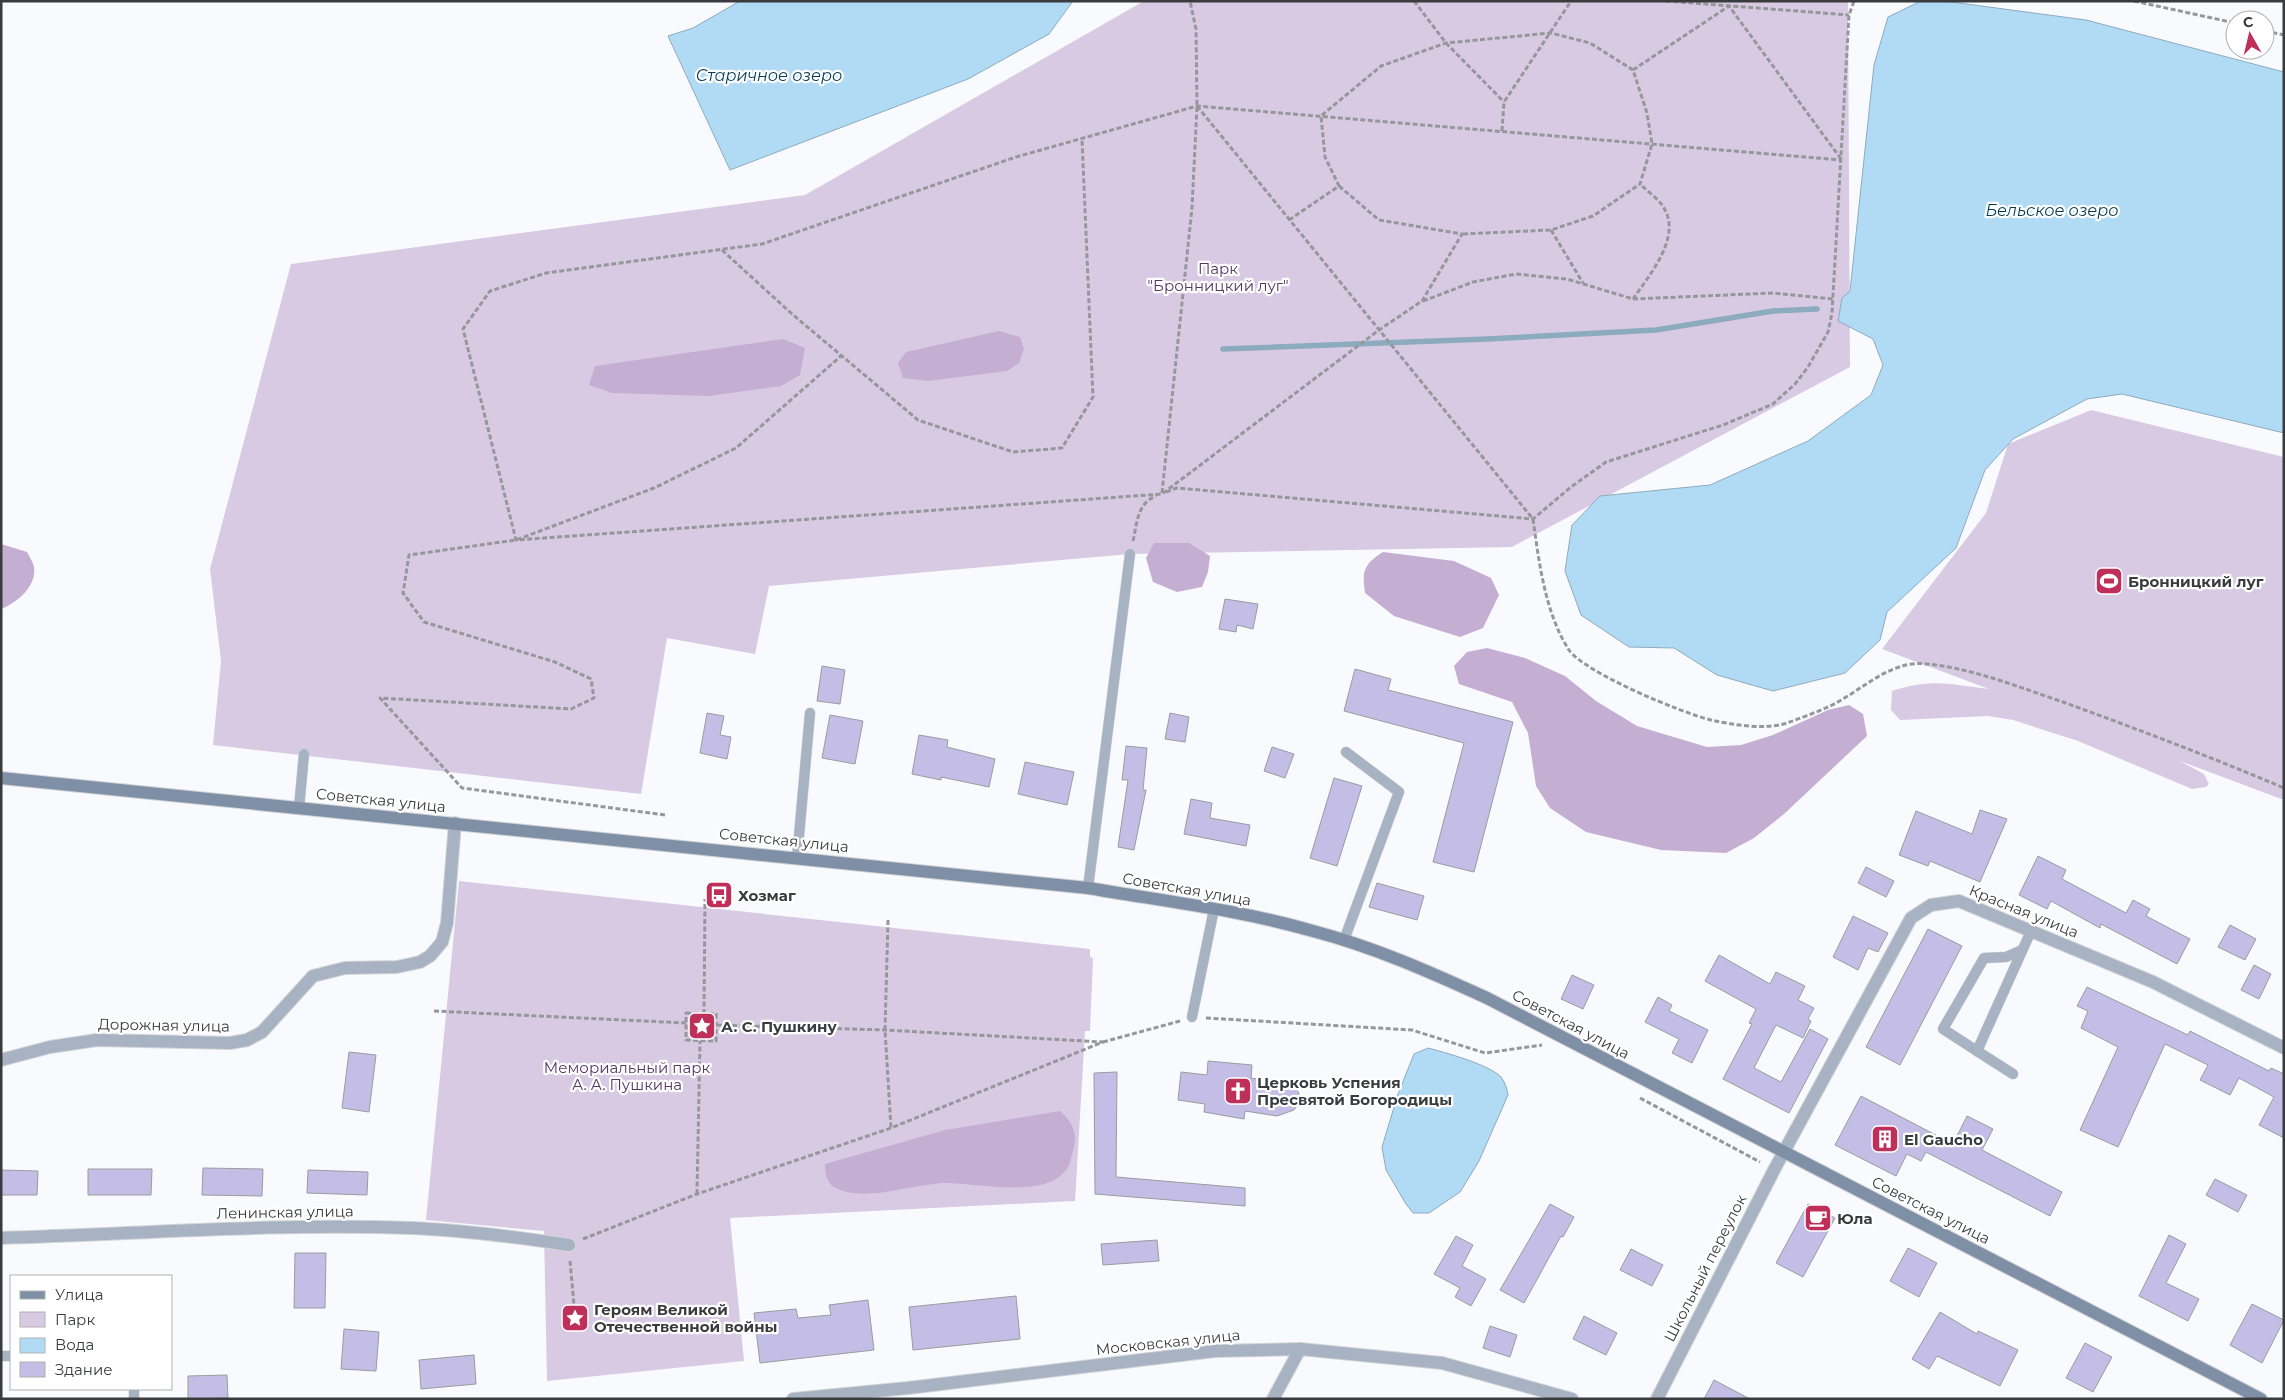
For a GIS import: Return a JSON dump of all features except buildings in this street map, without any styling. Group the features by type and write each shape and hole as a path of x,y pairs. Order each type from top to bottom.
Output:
{"main road":[{"name":"Советская улица","path":"1,778 1088,888 1214,909 1313,930 1401,959 1487,998 2261,1399"}],"street":[{"name":"Дорожная улица","path":"1,1060 50,1046 97,1040 230,1043 247,1040 262,1032 314,976 346,968 397,967 420,962 430,956 442,942 447,923 456,823"},
{"name":"Красная улица","path":"1783,1153 1912,918 1932,905 1959,901 2153,982 2284,1048"},
{"name":"Школьный переулок","path":"1657,1399 1783,1153"},
{"name":"Ленинская улица","path":"1,1238 146,1234 266,1227 361,1227 412,1228 502,1235 569,1244"},
{"name":"Московская улица","path":"793,1399 908,1388 1215,1351 1300,1349 1442,1364 1572,1399"},
{"path":"1273,1399 1300,1349"}],"lane":[{"path":"1088,888 1130,554"},
{"path":"797,858 810,713"},
{"path":"1344,940 1399,792 1346,752"},
{"path":"299,808 304,754"},
{"path":"1192,1017 1214,909"},
{"path":"1977,1051 2031,931"},
{"path":"2013,1074 1944,1029 1984,958 2006,957 2022,950"}],"path":[{"path":"1162,494 1192,208 1197,106 1196,29 1190,1"},
{"path":"1414,1 1446,43 1504,102"},
{"path":"1502,131 1504,102 1571,1"},
{"path":"1666,1 1849,15"},
{"path":"1130,554 1140,509 1150,498 1177,488 1533,519 1570,487 1606,462 1724,425 1773,404 1796,384 1828,332 1833,299 1849,15 1854,1"},
{"path":"2134,1 2225,22"},
{"path":"1633,70 1729,6"},
{"path":"1729,6 1841,160"},
{"path":"1551,33 1590,43 1633,70 1647,113 1652,144 1640,184 1593,216 1551,230 1462,234 1379,220 1339,186 1325,158 1321,116 1381,66 1446,43 1551,33"},
{"path":"1197,106 1533,519 1548,604 1570,651 1603,676 1652,698 1708,719 1749,726 1785,724 1830,706 1887,671 1907,664 1926,663 1978,672 2110,719 2284,788"},
{"path":"516,540 463,329 490,291 546,272 762,244 1016,157 1197,106 1841,160"},
{"path":"721,249 841,356 918,420 1013,452 1062,448 1093,397 1082,138"},
{"path":"1634,299 1659,260 1671,233 1663,206 1640,184"},
{"path":"1289,220 1339,186"},
{"path":"1551,230 1583,284"},
{"path":"1422,301 1462,234"},
{"path":"665,815 462,788 380,698 571,709 594,698 591,679 555,662 424,622 403,593 409,555 516,540 1162,494 1380,330 1422,301 1473,282 1516,274 1567,279 1634,299 1773,293 1833,299"},
{"path":"516,540 654,488 736,448 841,356"},
{"path":"704,1014 706,899"},
{"path":"888,920 885,1030 891,1128"},
{"path":"434,1011 686,1023"},
{"path":"686,1013 716,1014 716,1041 686,1040 686,1023 686,1013"},
{"path":"574,1305 569,1244 696,1194 891,1128 1103,1042 1192,1017 1412,1030 1486,1053 1543,1045"},
{"path":"716,1025 885,1030 1103,1042"},
{"path":"696,1194 700,1041"},
{"path":"1638,1097 1760,1162"}],"green space":[{"name":"Парк \"Бронницкий луг\"","path":"1144,1 1848,1 1850,367 1512,547 1130,554 769,586 755,654 667,638 641,794 213,745 221,661 210,569 291,264 805,195"},
{"name":"Бронницкий луг","path":"2091,410 2284,457 2284,800 2180,761 2204,774 2209,784 2206,787 2192,789 2078,741 2013,720 1988,716 1900,720 1891,710 1892,691 1918,684 1940,683 1989,689 1882,649 1986,513 2008,444"},
{"name":"Мемориальный парк А. А. Пушкина","path":"459,881 1090,949 1090,957 1093,958 1090,1031 1085,1031 1075,1201 730,1218 744,1361 547,1381 544,1231 426,1220"}],"shaded area":[{"path":"999,331 1020,337 1024,349 1019,363 1007,371 928,381 903,378 898,363 906,352"},
{"path":"783,339 805,348 800,375 781,386 709,396 612,393 589,385 595,366"},
{"path":"1154,543 1189,543 1210,556 1208,572 1202,587 1177,592 1153,582 1146,558"},
{"path":"1,544 27,552 34,567 34,574 25,593 13,603 1,609"},
{"path":"1383,552 1454,561 1491,578 1499,595 1483,628 1460,637 1394,616 1365,593 1365,569 1371,561"},
{"path":"1487,648 1525,658 1565,676 1596,701 1637,726 1707,747 1741,745 1773,735 1828,710 1849,705 1863,714 1867,736 1784,814 1754,838 1726,853 1661,850 1586,832 1550,808 1536,786 1528,733 1512,702 1459,684 1454,666 1467,652"},
{"path":"1060,1111 1071,1124 1075,1134 1074,1145 1069,1165 1060,1176 1047,1183 1031,1187 994,1187 947,1183 860,1194 846,1192 834,1187 826,1177 825,1164 945,1130"}],"water":[{"name":"Старичное озеро","path":"740,1 1073,1 1049,34 968,79 730,170 668,36 693,28"},
{"name":"Бельское озеро","path":"1921,1 1944,1 2086,20 2225,57 2225,60 2238,60 2284,72 2284,433 2122,394 2087,399 2013,439 1985,470 1956,548 1887,612 1880,640 1845,673 1773,691 1717,675 1674,648 1629,647 1581,615 1565,571 1572,525 1600,496 1710,485 1808,441 1871,395 1883,365 1873,339 1838,321 1842,298 1850,291 1874,65 1888,17"},
{"path":"1428,1048 1466,1060 1495,1072 1504,1081 1508,1095 1479,1161 1460,1192 1429,1213 1413,1213 1386,1170 1382,1147 1398,1094 1414,1054"}],"waterway":[{"path":"1223,349 1487,339 1656,330 1773,311 1817,309"}],"place":[{"name":"Бронницкий луг","path":"2109,581"},
{"name":"Хозмаг","path":"719,895"},
{"name":"А. С. Пушкину","path":"702,1026"},
{"name":"Церковь Успения Пресвятой Богородицы","path":"1238,1091"},
{"name":"El Gaucho","path":"1885,1139"},
{"name":"Юла","path":"1818,1218"},
{"name":"Героям Великой Отечественной войны","path":"575,1318"}]}
